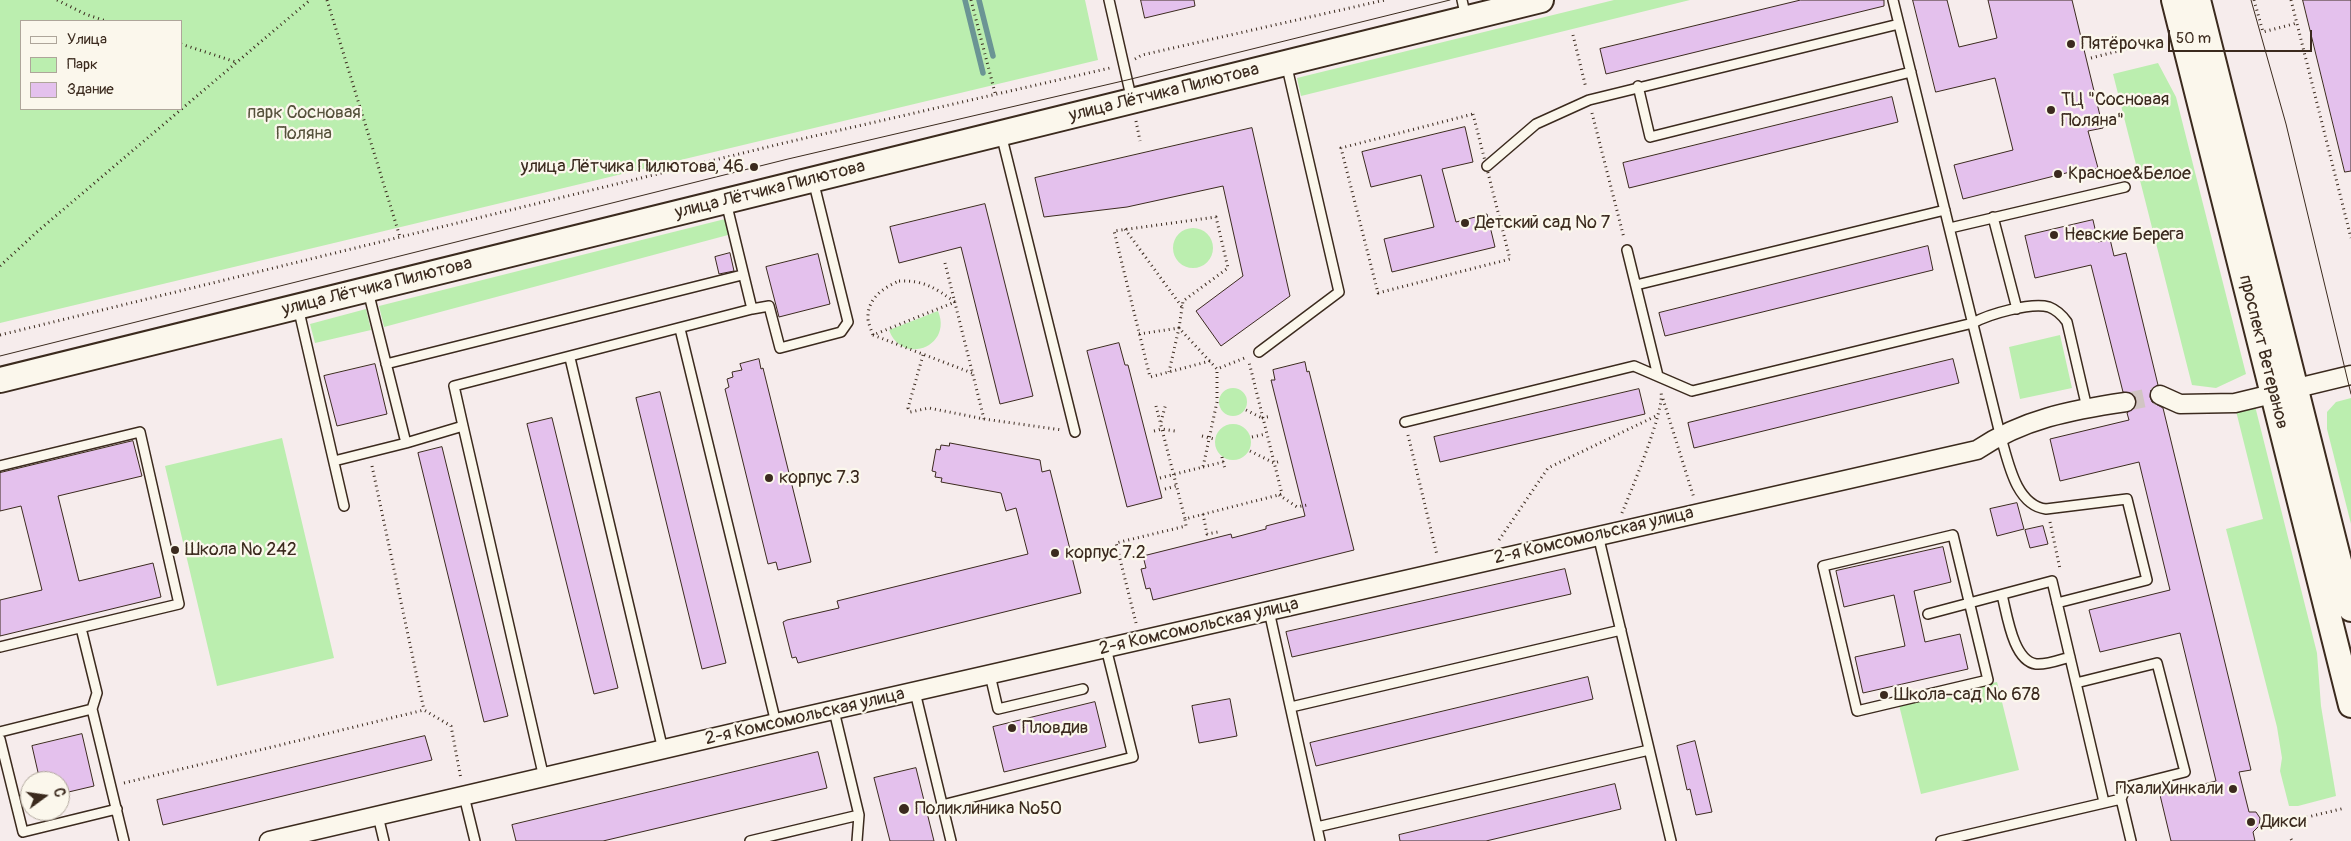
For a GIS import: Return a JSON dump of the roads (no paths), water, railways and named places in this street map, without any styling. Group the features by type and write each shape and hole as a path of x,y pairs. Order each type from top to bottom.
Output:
{"street":[{"name":"улица Лётчика Пилютова","path":"0,380 1001,134 1133,109 1464,9 1541,0"},
{"name":"проспект Ветеранов","path":"2174,0 2284,391 2351,609"},
{"name":"проспект Ветеранов","path":"2198,0 2351,705"},
{"path":"2160,395 2180,404 2235,403 2351,375"},
{"name":"2-я Комсомольская улица","path":"268,841 776,723 1976,450 2000,434 2034,420 2087,408 2126,402"}],"lane":[{"path":"1109,0 1133,109"},
{"path":"1893,0 2000,434 2016,481 2024,497 2035,507 2046,509 2127,499 2147,580 2057,602"},
{"path":"1486,166 1536,124 1589,100 1638,86 1899,24"},
{"path":"1259,352 1339,292 1286,63"},
{"path":"1638,86 1650,137 1911,72"},
{"path":"1001,134 1075,432"},
{"path":"544,778 454,386 769,306 780,348 841,332 848,322 813,180"},
{"path":"1950,228 2125,187"},
{"path":"726,201 742,275 752,309"},
{"path":"1636,285 1945,210"},
{"path":"1993,217 2017,309"},
{"path":"1627,250 1658,376"},
{"path":"386,364 742,275"},
{"path":"368,290 406,443"},
{"path":"1405,422 1634,366 1692,391 1973,323 1983,317 2034,306 2048,307 2060,313 2067,322 2087,408"},
{"path":"298,307 344,506"},
{"path":"680,329 776,723"},
{"path":"570,358 663,750"},
{"path":"334,461 463,426"},
{"path":"0,466 140,432 179,604 0,647"},
{"path":"1598,535 1670,841"},
{"path":"1953,535 1969,605 1988,680 1857,711 1823,566 1953,535"},
{"path":"1928,614 1969,605 2052,581 2104,802"},
{"path":"2002,594 2016,647 2022,657 2034,664 2044,664 2070,658"},
{"path":"1269,611 1320,841"},
{"path":"81,628 98,693 92,710 124,841"},
{"path":"1290,707 1621,630"},
{"path":"942,805 1133,757 1106,648"},
{"path":"2076,683 2157,663 2185,772 2126,787 2121,799 2131,841"},
{"path":"990,675 998,709 1083,688"},
{"path":"914,692 951,841"},
{"path":"0,732 92,710"},
{"path":"834,711 859,815 858,841"},
{"path":"0,739 23,832 117,809"},
{"path":"1317,827 1649,750"},
{"path":"464,796 475,841"},
{"path":"1941,841 2121,799"},
{"path":"751,841 859,815"},
{"path":"378,816 384,841"}],"waterway":[{"path":"965,0 983,73"},
{"path":"979,0 993,56"}],"tunnel":[{"path":"2126,402 2160,395"}],"tram line":[{"path":"0,356 788,159 1127,80 1450,0"},
{"path":"2251,0 2286,124 2351,394"}],"place":[{"name":"Пятёрочка","path":"2071,44"},
{"name":"ТЦ \"Сосновая Поляна\"","path":"2051,110"},
{"name":"улица Лётчика Пилютова, 46","path":"754,167"},
{"name":"Красное&Белое","path":"2058,174"},
{"name":"Детский сад № 7","path":"1465,223"},
{"name":"Невские Берега","path":"2054,235"},
{"name":"корпус 7.3","path":"769,478"},
{"name":"Школа № 242","path":"175,550"},
{"name":"корпус 7.2","path":"1055,553"},
{"name":"Школа-сад № 678","path":"1884,695"},
{"name":"Пловдив","path":"1012,728"},
{"name":"ПхалиХинкали","path":"2233,789"},
{"name":"Поликлиника №50","path":"904,809"},
{"name":"Дикси","path":"2251,822"}],"park label":[{"name":"парк Сосновая Поляна","path":"304,123"}]}
